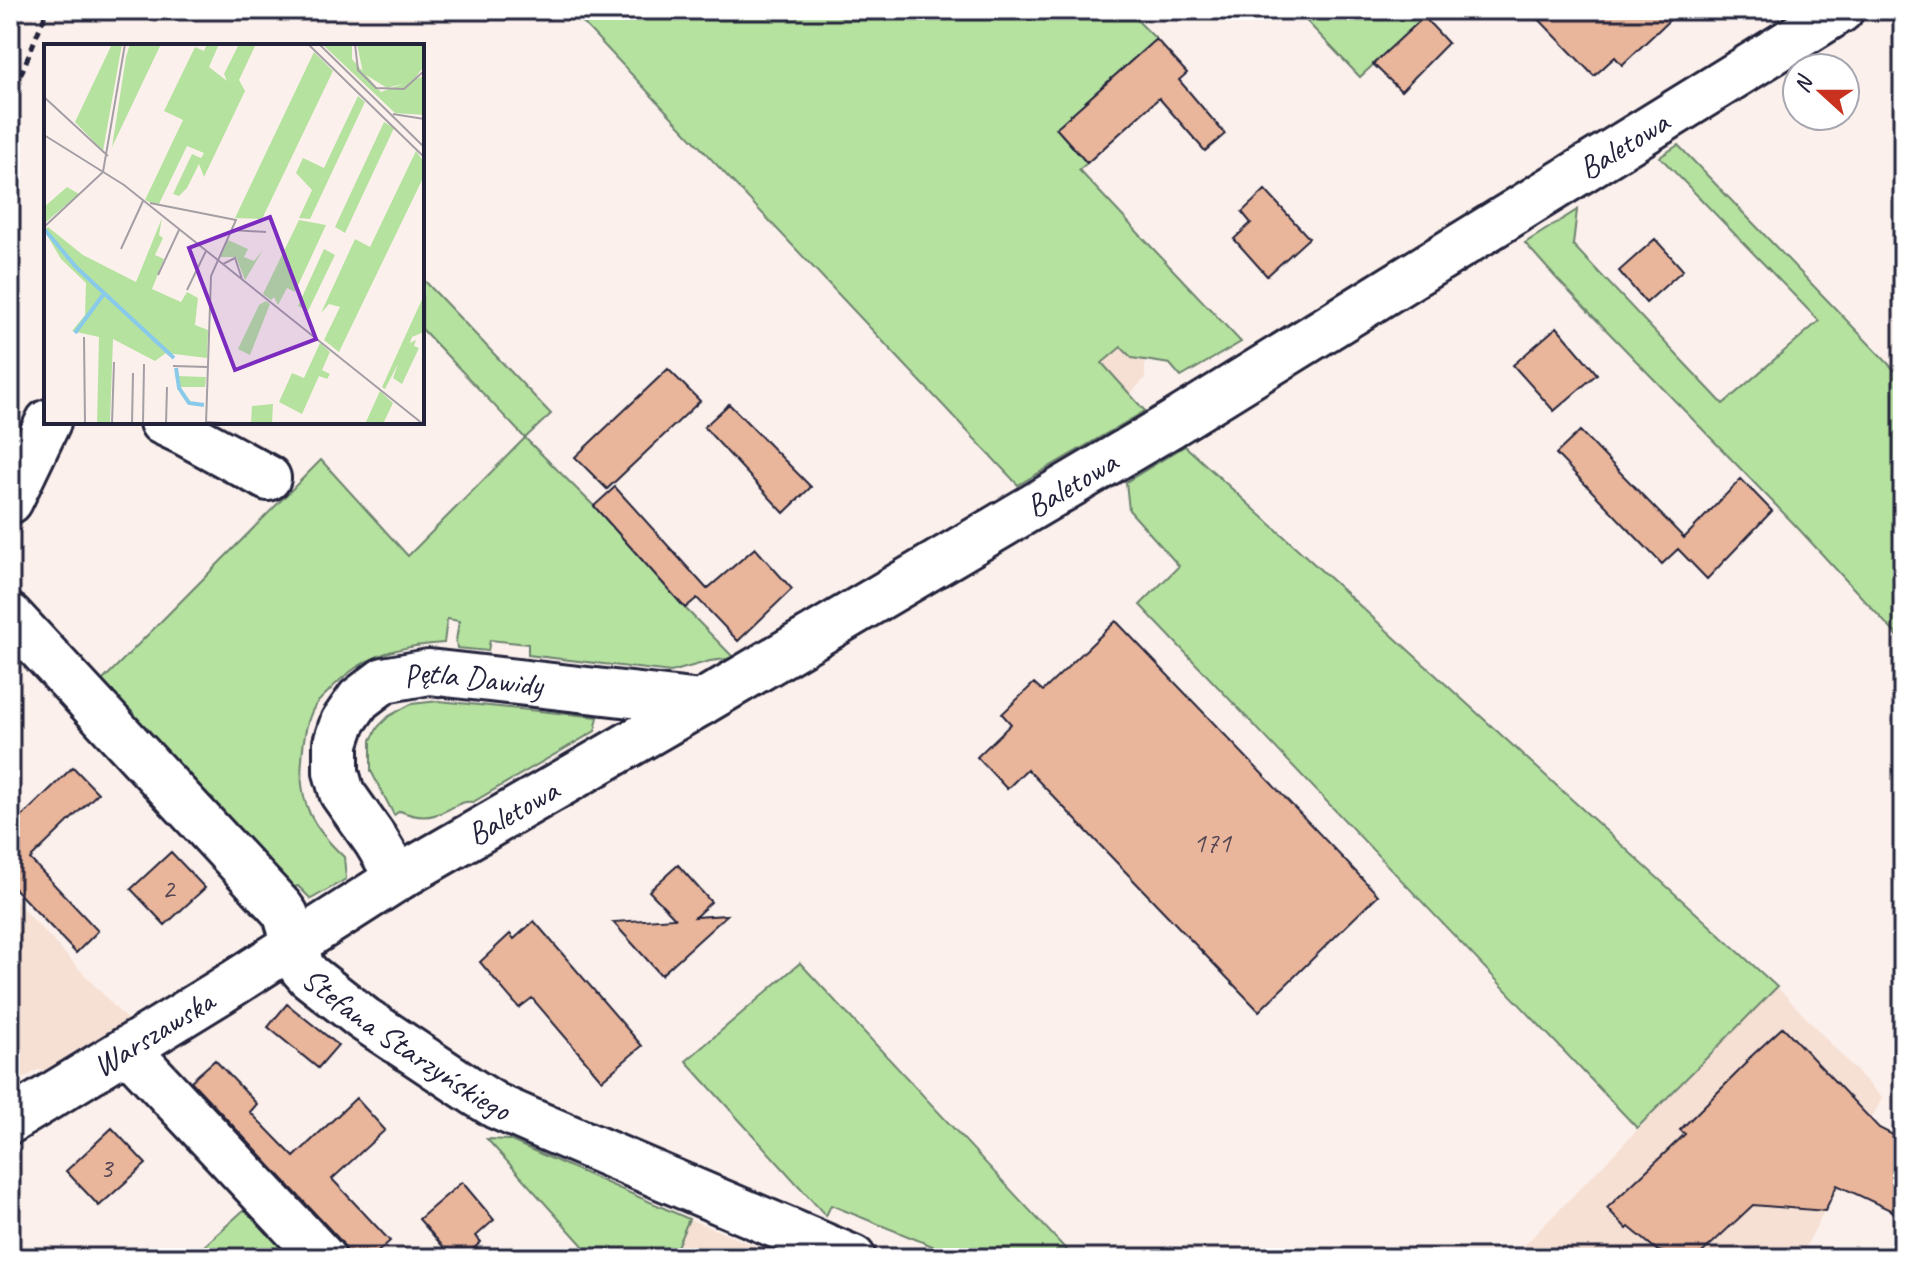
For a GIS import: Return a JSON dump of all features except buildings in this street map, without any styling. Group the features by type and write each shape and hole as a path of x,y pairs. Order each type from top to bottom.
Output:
{"street":[{"name":"Baletowa","path":"295,944 398,878 1171,425 1841,10"},
{"path":"10,501 47,424"},
{"path":"166,424 268,478"},
{"name":"Stefana Starzyńskiego","path":"10,616 281,908 286,915 302,968 332,995 496,1106 853,1258"},
{"name":"Pętla Dawidy","path":"398,878 342,793 336,772 336,743 343,722 359,699 384,680 429,672 701,703"},
{"name":"Warszawska","path":"10,1121 295,944"},
{"path":"127,1049 323,1258"}],"path":[{"path":"10,101 47,10"}],"shaded area":[{"path":"1122,347 1132,358 1145,361 1145,378 1130,394 1102,363"},
{"path":"10,895 127,1020 45,1070 37,1070 10,1087"},
{"path":"1777,987 1882,1098 1800,1258 1512,1258"},
{"path":"689,1219 785,1258 672,1258"}],"green space":[{"path":"571,10 1127,10 1156,39 1056,128 1087,163 1079,170 1241,342 1181,377 1170,364 1132,358 1121,347 1102,363 1145,411 1018,485"},
{"path":"1296,10 1432,10 1360,77"},
{"path":"1678,145 1903,379 1903,642 1525,243 1577,210 1573,245 1723,404 1819,321 1660,157"},
{"path":"424,280 551,414 525,438 424,331"},
{"path":"525,438 594,506 734,658 671,672 528,655 528,644 490,640 488,651 457,648 459,621 447,619 444,643 395,650 367,661 340,680 315,706 309,718 302,753 305,802 316,825 344,857 346,879 311,899 298,886 288,890 96,687 321,460 408,556"},
{"path":"1185,446 1777,987 1637,1128 1140,605 1179,566 1129,510 1126,482"},
{"path":"439,701 598,717 595,731 473,802 429,816 400,811 394,815 371,771 371,740 389,716 411,704"},
{"path":"800,963 1074,1258 962,1258 831,1205 826,1216 686,1061"},
{"path":"487,1139 509,1140 689,1219 672,1258 594,1258"},
{"path":"247,1207 304,1258 191,1258"}]}
